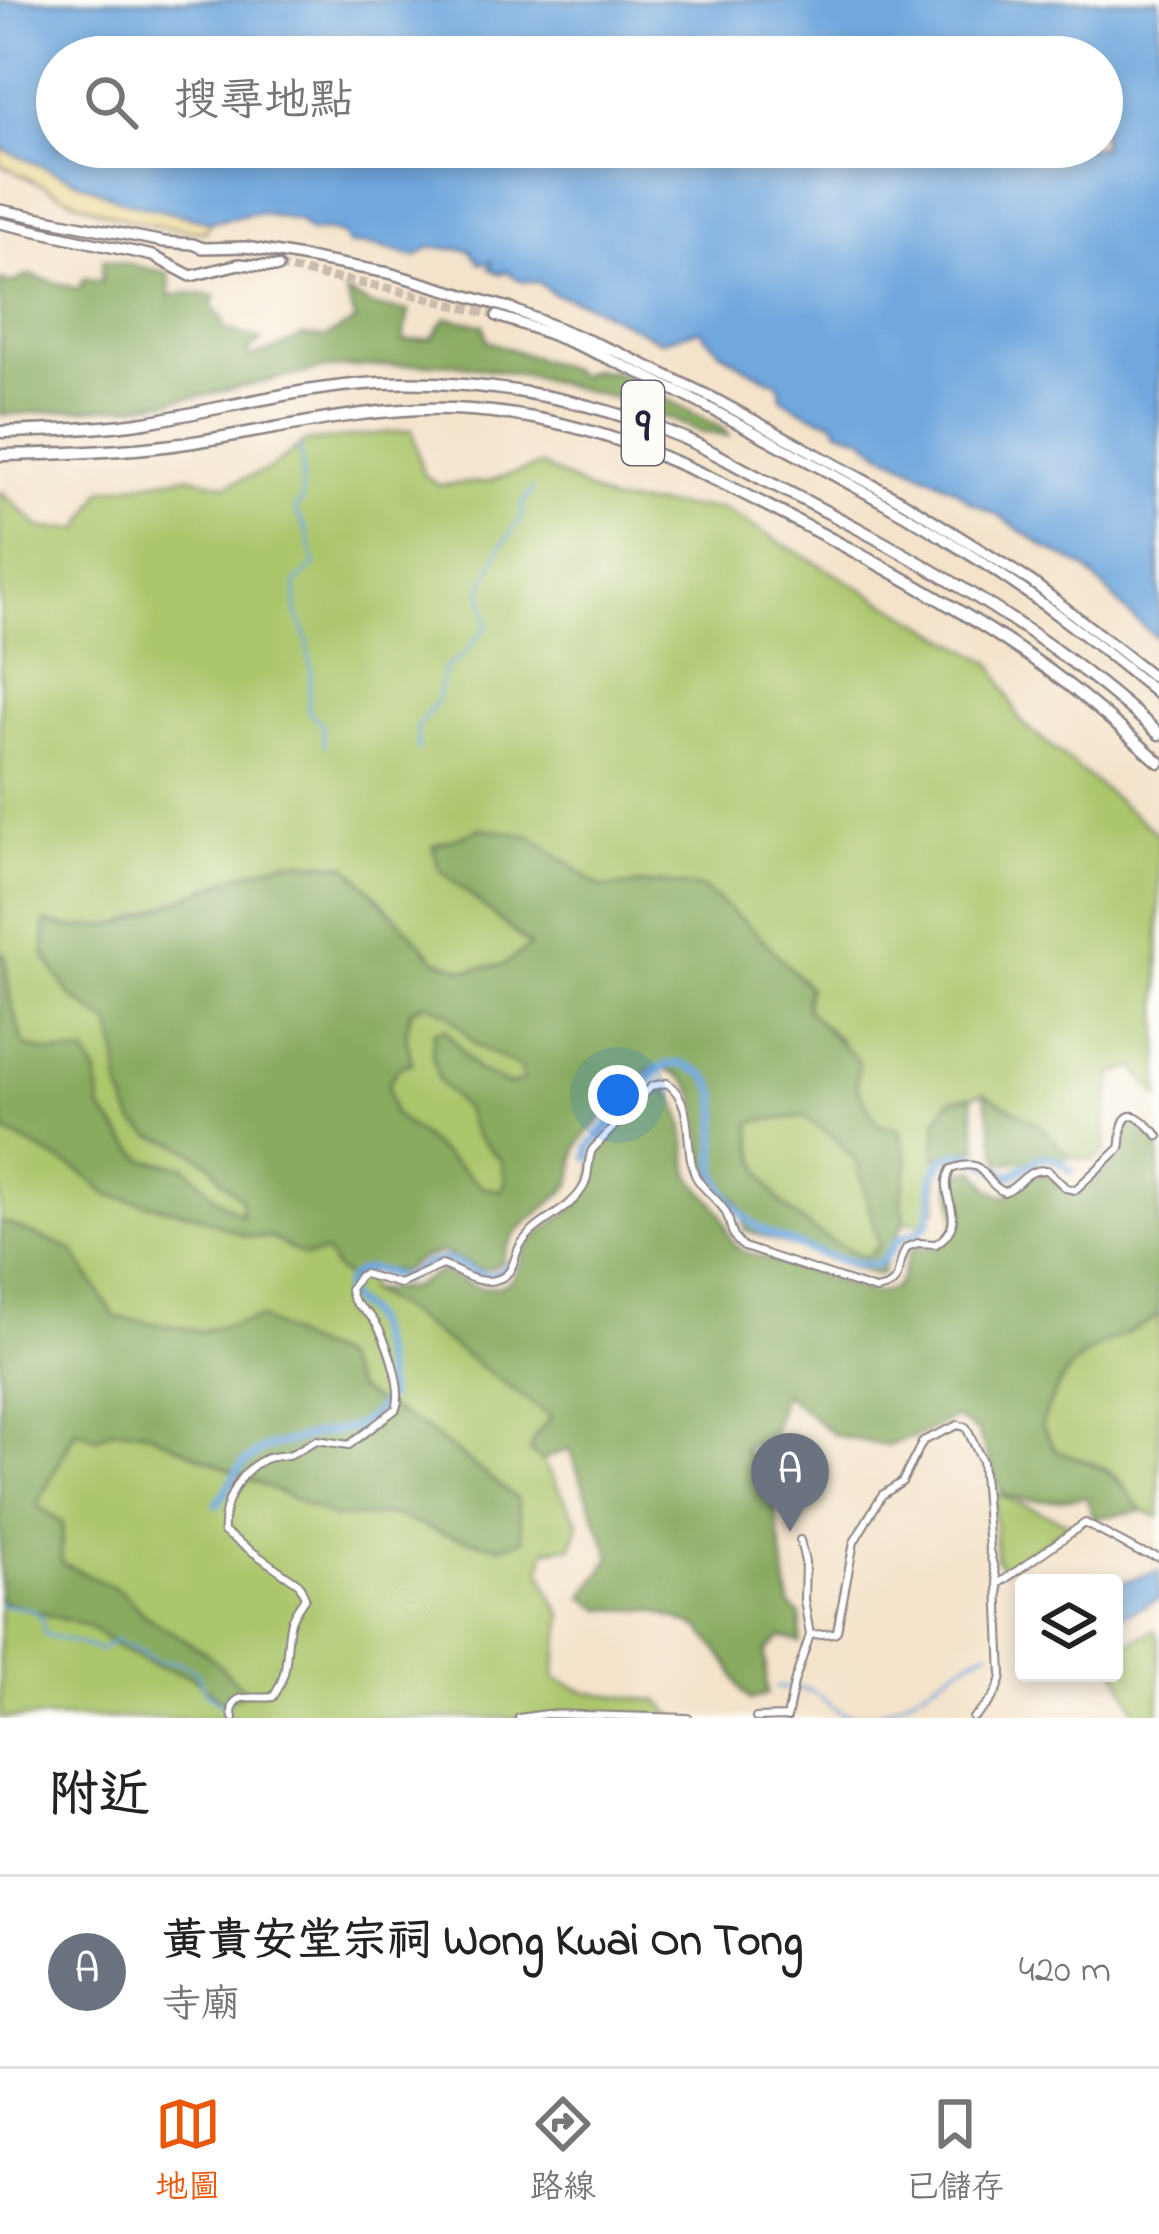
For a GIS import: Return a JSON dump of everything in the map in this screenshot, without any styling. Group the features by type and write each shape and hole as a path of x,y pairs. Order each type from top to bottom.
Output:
{"highway":[{"name":"9","path":"0,432 142,422 375,383 446,382 570,400 696,444 926,566 1065,656 1159,734"},
{"name":"9","path":"0,455 171,445 398,410 516,414 564,423 673,459 850,549 1022,651 1159,762"}],"main road":[{"path":"0,210 203,248 246,247 389,273 509,308 651,366 960,548 1159,695"},
{"path":"0,223 153,256 191,275 239,264 278,267"},
{"path":"178,267 177,254 187,244"},
{"path":"202,272 208,263 203,248"},
{"path":"497,316 741,418 904,502 1032,582 1159,681"}],"street":[{"path":"233,1718 232,1706 238,1700 273,1697 279,1689 287,1671 292,1617 305,1597 299,1584 224,1532 228,1504 241,1479 258,1462 290,1454 316,1440 342,1446 354,1443 399,1402 397,1378 377,1327 350,1299 350,1289 364,1274 400,1284 442,1265 478,1281 504,1276 512,1269 522,1243 580,1192 590,1153 652,1086 667,1083 679,1094 694,1172 725,1211 734,1240 875,1290 894,1282 908,1247 936,1244 947,1234 954,1216 945,1183 951,1169 978,1166 1004,1192 1025,1175 1047,1170 1066,1188 1076,1190 1120,1148 1123,1124 1129,1117 1142,1118 1159,1136"},
{"path":"810,1635 837,1630 854,1542 883,1495 902,1482 923,1441 966,1426 982,1461 989,1550 998,1583 1001,1660 1000,1688 973,1718"},
{"path":"998,1583 1085,1523 1139,1552 1159,1557"},
{"path":"756,1718 786,1717 810,1635 800,1540"},
{"path":"519,1718 536,1714 688,1718"}],"green space":[{"path":"103,259 169,273 170,296 215,296 212,306 223,319 223,328 261,340 246,353 249,357 303,336 324,338 356,321 345,292 375,307 409,311 403,341 432,338 446,318 484,325 487,341 578,376 610,370 729,436 701,432 627,401 524,375 451,363 327,368 133,406 0,415 0,280 12,283 29,275 79,289 84,278 101,282"},
{"path":"412,430 423,474 438,485 485,482 541,465 611,502 722,509 993,664 1020,721 1159,835 1159,1097 1134,1067 1113,1074 1105,1150 1094,1160 1070,1157 1039,1125 985,1093 950,1100 937,1120 937,1207 922,1223 905,1221 901,1199 907,1161 900,1130 878,1125 856,1085 841,1041 805,1009 808,987 753,929 661,883 602,888 483,828 433,847 440,869 531,946 504,965 466,970 436,960 347,865 287,861 240,875 122,924 74,928 45,922 45,956 71,996 111,1025 120,1090 152,1136 179,1144 212,1165 241,1198 243,1217 186,1167 145,1160 101,1109 97,1077 86,1054 23,1046 10,999 5,955 0,953 0,491 41,528 81,529 102,490 187,476 227,485 268,470 305,442"},
{"path":"482,828 530,836 602,888 661,883 703,888 753,929 808,987 806,1009 859,1062 856,1085 878,1125 899,1129 908,1161 901,1199 905,1221 882,1273 745,1230 738,1203 708,1167 692,1089 669,1071 649,1069 601,1119 578,1147 570,1185 522,1227 502,1262 481,1269 442,1252 402,1271 365,1270 347,1278 326,1253 305,1256 271,1238 246,1236 194,1214 108,1195 80,1171 6,1132 0,1108 0,953 5,954 10,999 24,1046 86,1054 97,1077 101,1109 125,1140 145,1160 186,1167 242,1216 241,1198 212,1165 134,1123 120,1090 111,1025 71,996 45,956 44,922 74,928 122,924 240,875 288,861 347,865 436,960 466,970 504,965 530,946 439,869 433,846","holes":["426,1003 448,1013 475,1044 521,1068 523,1081 508,1085 476,1069 445,1029 434,1032 432,1055 439,1081 465,1110 475,1135 501,1160 506,1182 501,1191 483,1187 393,1113 388,1085 399,1067 412,1063 406,1036 410,1011","803,1116 835,1138 857,1163 879,1246 865,1258 802,1222 771,1190 761,1170 751,1123"]},
{"path":"426,1003 448,1013 475,1044 521,1068 524,1081 508,1085 476,1069 445,1029 439,1081 465,1110 475,1135 501,1160 506,1182 502,1192 483,1187 393,1113 388,1085 399,1067 411,1011"},
{"path":"659,1087 665,1087 677,1105 690,1174 719,1210 737,1247 874,1294 894,1289 910,1251 937,1248 954,1231 953,1173 976,1170 990,1189 1004,1197 1038,1175 1050,1177 1067,1192 1082,1193 1126,1152 1129,1126 1137,1123 1159,1144 1159,1315 1072,1366 1041,1425 1056,1451 1106,1472 1142,1511 1094,1518 1086,1497 1044,1500 1003,1495 977,1431 956,1418 887,1446 835,1435 783,1393 773,1433 743,1449 771,1482 790,1606 801,1616 800,1642 781,1637 765,1651 767,1694 750,1700 700,1628 653,1610 602,1609 583,1597 611,1557 569,1449 542,1460 530,1452 533,1439 551,1417 369,1291 410,1288 441,1271 480,1287 509,1282 533,1240 588,1191 600,1150"},
{"path":"984,1093 1039,1125 1070,1157 1000,1163"},
{"path":"972,1096 978,1149 935,1157 937,1120 950,1100"},
{"path":"0,1109 6,1132 80,1171 108,1195 194,1214 246,1236 271,1238 305,1256 327,1253 335,1268 365,1270 370,1292 552,1417 533,1439 530,1452 542,1460 579,1523 572,1547 546,1549 541,1570 563,1616 554,1678 586,1692 659,1701 676,1718 0,1718 0,1598 88,1626 122,1650 193,1677 223,1703 206,1653 144,1615 122,1592 61,1562 36,1506 76,1430 97,1438 115,1429 144,1431 334,1517 394,1515 444,1534 501,1547 523,1539 517,1499 426,1429 356,1390 340,1358 261,1318 201,1331 115,1317 72,1250 0,1221"},
{"path":"803,1115 835,1138 858,1163 879,1246 865,1258 802,1222 761,1171 751,1123"},
{"path":"0,1221 72,1250 115,1317 201,1331 261,1318 340,1358 356,1390 426,1429 517,1499 523,1540 501,1547 444,1534 394,1515 334,1517 144,1431 115,1429 97,1438 76,1430 37,1505 63,1524 61,1562 122,1592 144,1615 206,1653 247,1692 223,1703 193,1677 122,1650 88,1626 3,1602"},
{"path":"1159,1315 1159,1517 1138,1506 1124,1485 1104,1469 1056,1451 1041,1425 1072,1366"},
{"path":"994,1493 1071,1524 1004,1570 996,1559"},
{"path":"1155,1630 1159,1639 1159,1713 1149,1718 1139,1718 1122,1682 1123,1646"}],"sand":[{"path":"0,148 36,164 36,168 46,168 123,201 211,222 205,232 110,214 0,163"}],"water":[{"path":"0,0 1159,0 1159,640 1085,568 863,437 839,430 832,420 792,404 781,397 777,383 724,353 699,329 661,341 583,302 553,294 538,282 522,280 508,271 500,274 489,268 492,262 480,263 470,250 429,247 416,257 349,245 342,234 310,232 298,220 257,213 211,222 123,201 46,168 1123,168 1123,36 36,36 36,164 0,144"},
{"path":"1159,1571 1159,1599 1123,1615 1123,1582"}],"waterway":[{"path":"299,447 302,502 294,508 307,532 315,565 296,583 296,611 311,667 308,711 322,724 324,746"},
{"path":"418,750 417,728 437,701 444,669 488,625 482,589 533,489"},
{"path":"588,1157 590,1147 658,1069 688,1066 706,1076 714,1088 718,1177 739,1211 781,1239 869,1265 879,1263 901,1239 924,1227 937,1169 950,1156 973,1157 1010,1176 1042,1157 1058,1160 1071,1171"},
{"path":"217,1504 241,1466 263,1449 353,1428 374,1415 387,1397 370,1322 346,1293 357,1273 369,1269 403,1279 444,1260 488,1276 513,1261"},
{"path":"0,1604 30,1609 42,1617 44,1634 101,1650 115,1640 159,1662 177,1662 195,1670 205,1692 230,1710"},
{"path":"776,1688 809,1690 846,1714 870,1714 905,1700 988,1651"}],"tunnel":[{"path":"278,267 497,316"}],"place":[{"name":"黃貴安堂宗祠 Wong Kwai On Tong","path":"790,1532"}]}
